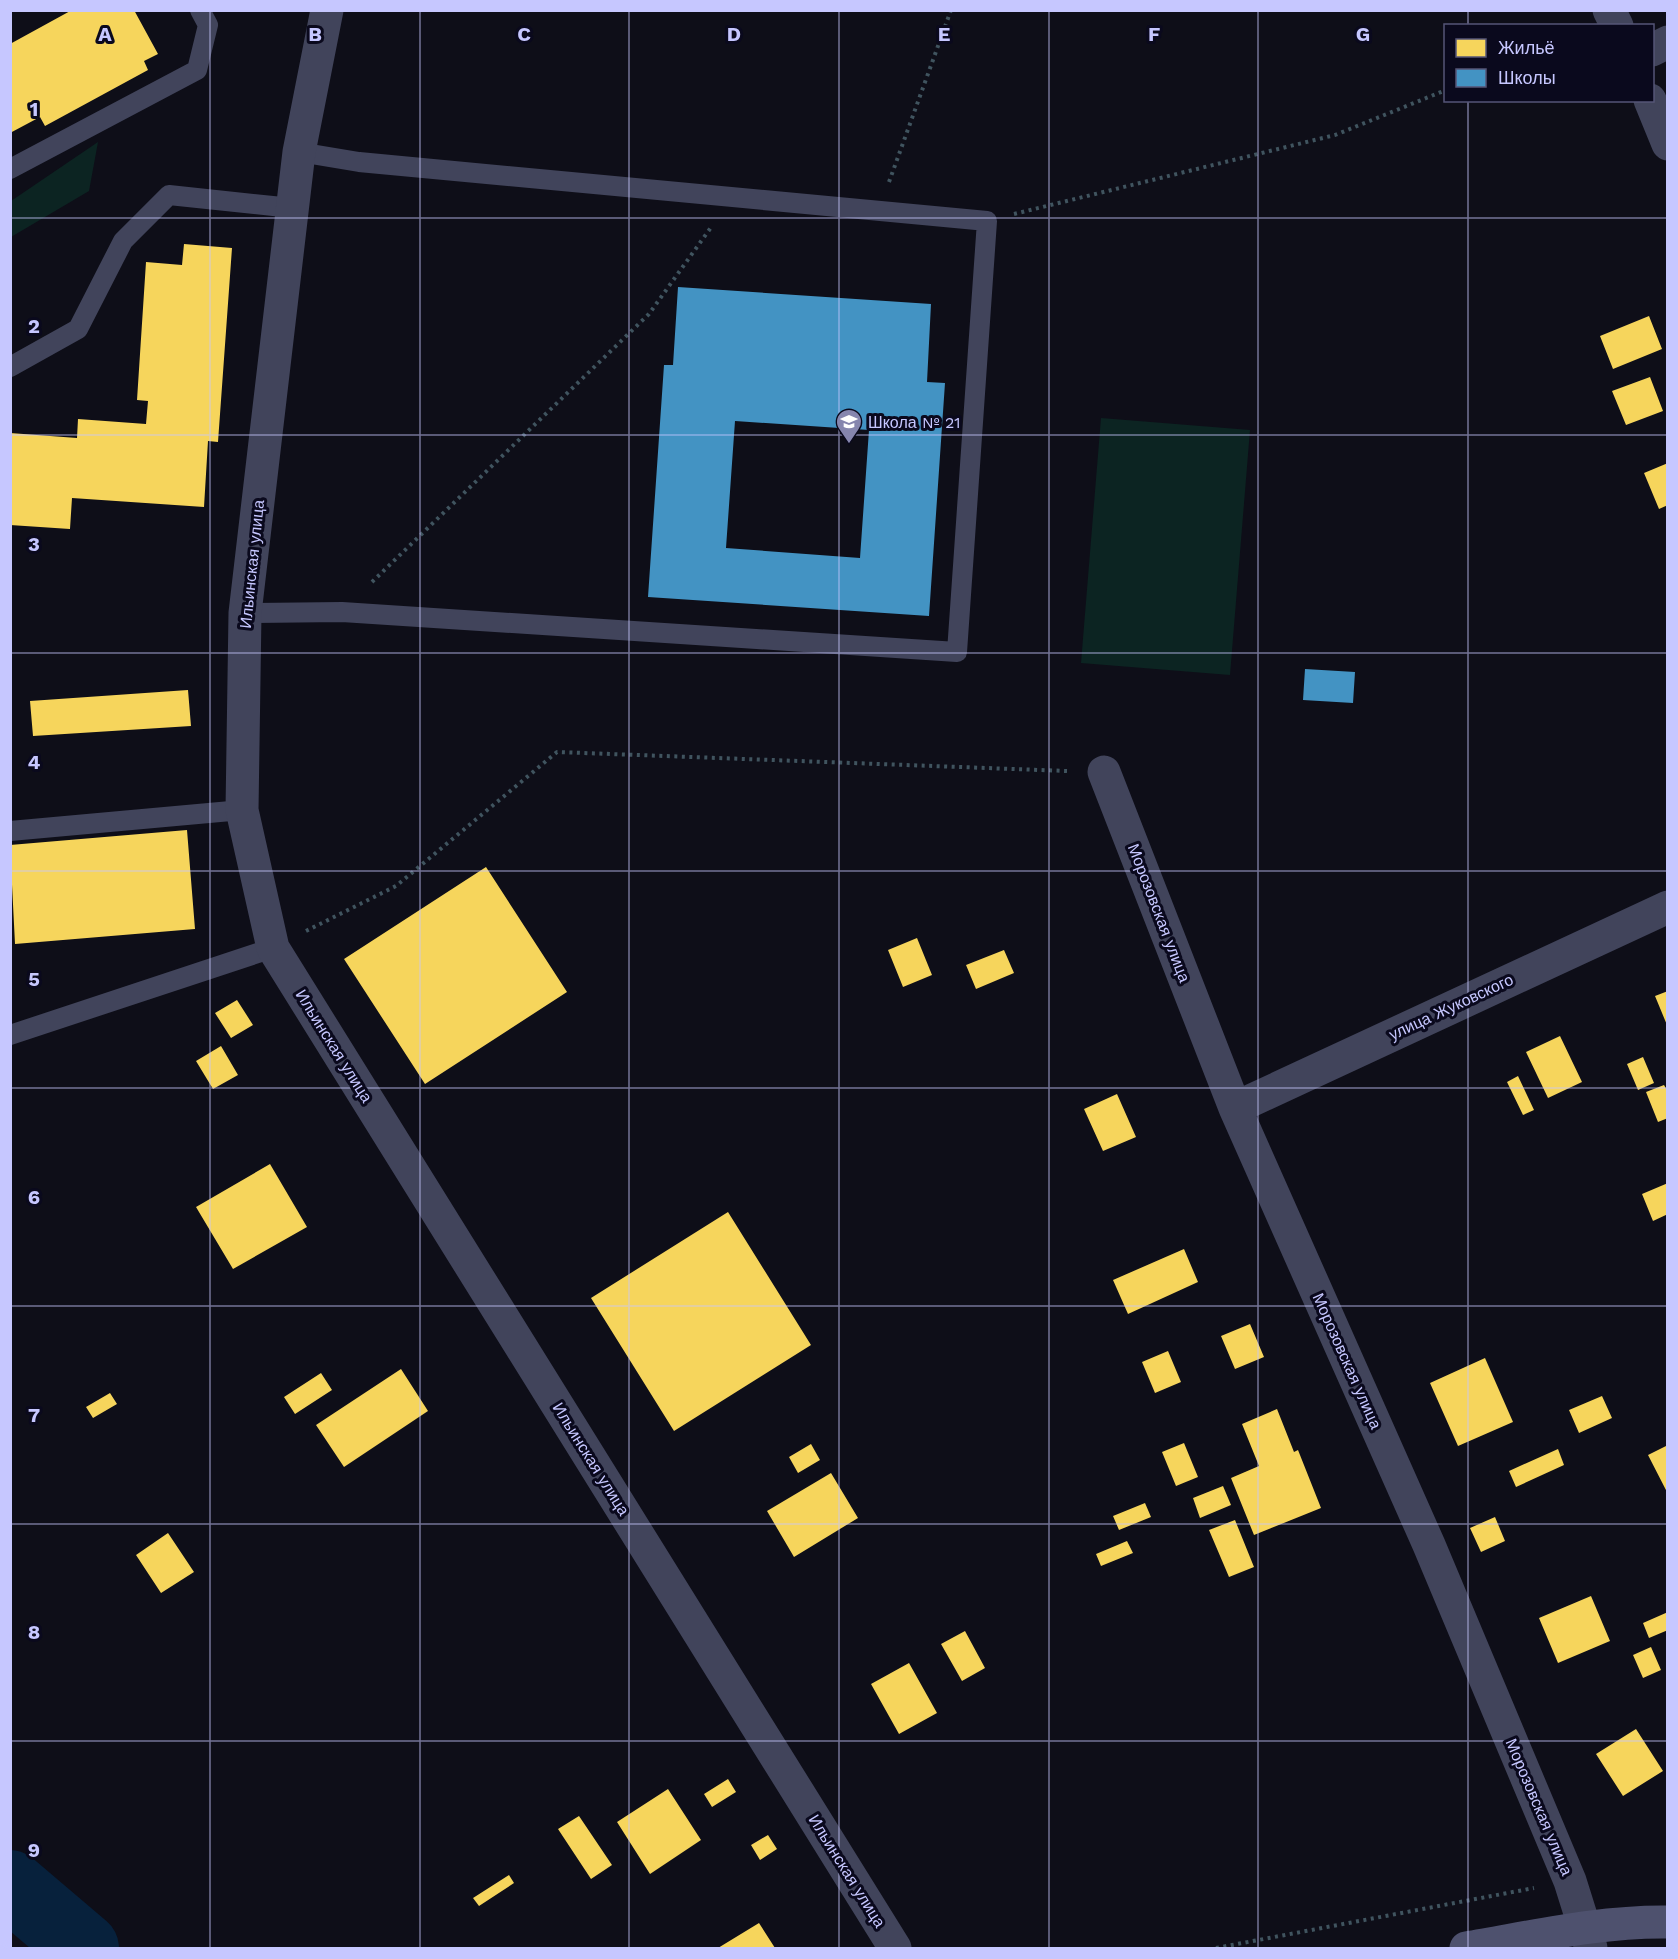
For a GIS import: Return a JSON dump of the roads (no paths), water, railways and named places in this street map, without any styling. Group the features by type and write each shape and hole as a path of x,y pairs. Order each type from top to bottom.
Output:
{"street":[{"name":"Ильинская улица","path":"327,10 298,152 245,613 242,810 273,948 895,1948"},
{"path":"1609,10 1616,24"},
{"path":"1654,49 1668,42"},
{"path":"1651,102 1668,144"},
{"name":"Морозовская улица","path":"1104,772 1235,1108 1430,1545 1570,1881 1588,1939"},
{"name":"улица Жуковского","path":"1235,1108 1668,907"},
{"path":"1466,1948 1588,1939 1642,1922 1668,1922"}],"lane":[{"path":"10,169 197,70 208,25 200,10"},
{"path":"245,613 342,612 957,652 987,221 359,162 298,152"},
{"path":"10,367 78,329 123,241 169,195 292,208"},
{"path":"10,831 242,810"},
{"path":"10,1035 273,948"}],"waterway":[{"path":"10,1885 84,1948"}],"place":[{"name":"Школа № 21","path":"849,445"}]}
